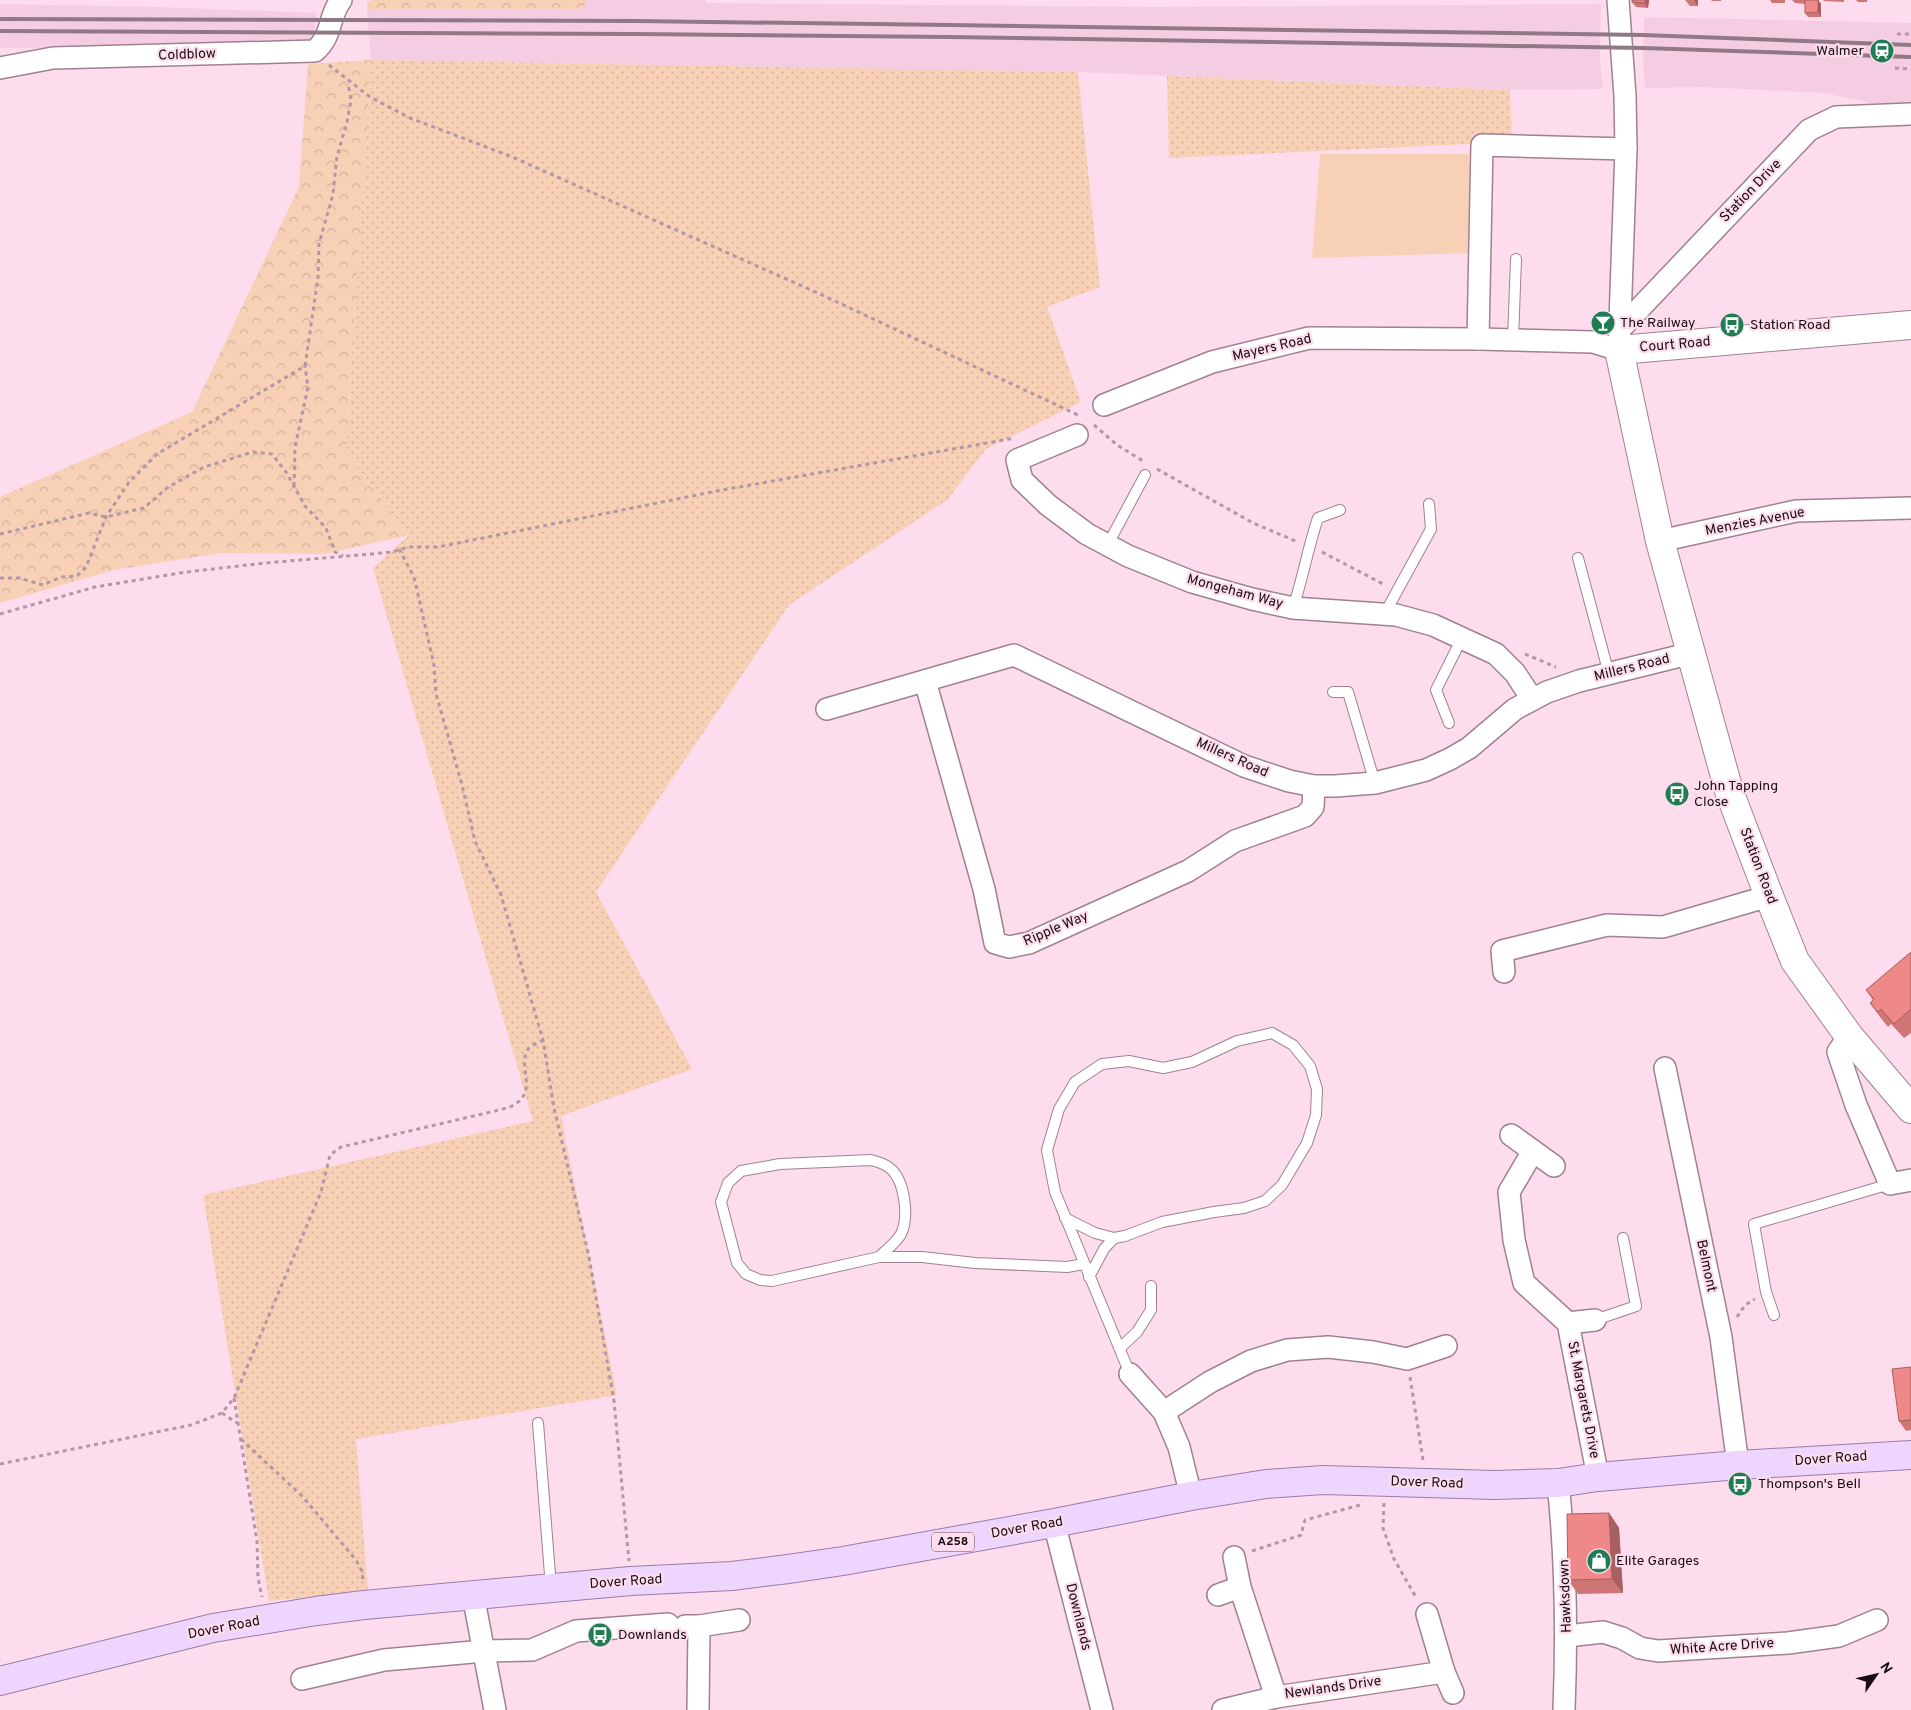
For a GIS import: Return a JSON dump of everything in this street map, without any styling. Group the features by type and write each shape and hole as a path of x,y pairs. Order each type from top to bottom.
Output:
{"main road":[{"name":"Dover Road","path":"0,1681 213,1628 316,1611 631,1581 732,1576 788,1569 843,1561 1191,1496 1266,1484 1323,1480 1495,1485 1558,1483 1598,1477 1738,1465 1911,1455"}],"street":[{"path":"315,51 324,43 334,8 341,0"},
{"name":"Station Road","path":"1618,0 1625,96 1626,149 1620,339 1660,541 1729,791 1795,961 1849,1036 1911,1109"},
{"name":"Coldblow","path":"0,68 54,58 315,51"},
{"name":"Station Drive","path":"1620,339 1809,130 1836,117 1911,114"},
{"path":"1478,339 1482,145 1626,149"},
{"name":"Court Road","path":"1620,339 1911,326"},
{"name":"Mayers Road","path":"1104,405 1212,362 1309,338 1593,342 1620,339"},
{"name":"Mongeham Way","path":"1081,426 1017,460 1022,480 1068,521 1107,546 1159,570 1237,595 1293,608 1384,614 1434,625 1496,654 1506,663 1532,699"},
{"name":"Menzies Avenue","path":"1660,541 1796,511 1911,508"},
{"name":"Millers Road","path":"827,709 1014,654 1223,757 1264,774 1314,786 1335,786 1375,783 1401,777 1450,759 1470,748 1532,699 1563,686 1692,653"},
{"name":"Ripple Way","path":"925,681 984,889 995,943 1009,947 1028,943 1188,871 1235,841 1305,816 1312,807 1314,786"},
{"path":"1504,972 1502,951 1608,925 1663,927 1769,896"},
{"path":"1849,1036 1838,1052 1856,1105 1890,1184 1911,1180"},
{"name":"Belmont","path":"1665,1068 1721,1337 1738,1465"},
{"path":"1511,1135 1554,1166"},
{"name":"St. Margarets Drive","path":"1533,1151 1509,1192 1514,1240 1524,1283 1568,1323 1598,1477"},
{"name":"St. Margarets Drive","path":"1568,1323 1595,1320"},
{"path":"1164,1412 1218,1378 1251,1361 1287,1350 1328,1347 1373,1352 1407,1359 1446,1346"},
{"path":"1130,1374 1164,1412 1179,1447 1191,1496"},
{"name":"Hawksdown","path":"1558,1483 1564,1538 1567,1636 1564,1710"},
{"name":"Downlands","path":"1054,1523 1102,1710"},
{"path":"1234,1557 1240,1587 1276,1696"},
{"path":"1218,1595 1240,1587"},
{"path":"474,1595 495,1710"},
{"path":"1427,1614 1444,1672 1453,1693"},
{"path":"302,1678 384,1660 484,1651 532,1650 576,1631 683,1626 739,1620"},
{"name":"White Acre Drive","path":"1567,1636 1603,1632 1622,1638 1640,1648 1658,1651 1788,1643 1839,1636 1877,1620"},
{"path":"683,1626 698,1710"},
{"name":"Newlands Drive","path":"1223,1710 1276,1696 1444,1672"}],"lane":[{"path":"1513,340 1516,259"},
{"path":"1107,546 1145,475"},
{"path":"1384,614 1430,529 1429,504"},
{"path":"1293,608 1318,518 1340,510"},
{"path":"1578,558 1609,674"},
{"path":"1449,723 1436,690 1462,638"},
{"path":"1333,692 1348,692 1375,783"},
{"path":"1065,1218 1095,1233 1114,1238 1125,1236 1162,1222 1244,1208 1265,1201 1282,1185 1307,1143 1316,1115 1317,1089 1310,1066 1293,1045 1272,1033 1237,1042 1192,1062 1163,1068 1128,1061 1102,1064 1075,1082 1059,1110 1047,1150 1055,1192 1065,1218 1089,1277 1130,1374"},
{"path":"879,1257 901,1233 906,1211 900,1183 893,1170 883,1163 871,1160 780,1164 740,1170 728,1183 721,1202 737,1263 746,1274 760,1280 772,1281 879,1257 922,1257 1047,1267 1067,1267 1084,1264"},
{"path":"1774,1314 1766,1292 1754,1224 1890,1184"},
{"path":"1089,1277 1104,1249 1114,1238"},
{"path":"1595,1320 1636,1306 1623,1238"},
{"path":"1120,1348 1136,1332 1151,1310 1151,1286"},
{"path":"538,1423 552,1588"}],"path":[{"path":"1897,34 1911,34"},
{"path":"315,51 348,82 370,97 410,118 510,156 820,294 1080,416 1081,426 1117,445 1183,485 1253,522 1309,546 1397,591"},
{"path":"1895,68 1911,70"},
{"path":"294,487 295,447 308,387 304,366 318,277 319,244 333,194 337,156 351,100 348,82"},
{"path":"0,578 19,578 42,584 61,577 77,576 86,568 106,517 129,482 157,454 304,366"},
{"path":"0,614 95,587 186,572 399,550 409,546 438,547 722,490 1019,438"},
{"path":"0,534 89,513 106,517 144,508 167,488 204,467 252,452 272,454 286,472 305,506 326,528 335,552 344,556"},
{"path":"399,550 414,577 434,665 436,694 462,785 475,841 501,895 543,1040 554,1108 589,1257 614,1401 622,1467 631,1581"},
{"path":"1521,651 1545,664 1559,668"},
{"path":"0,1464 191,1425 222,1412 234,1398 322,1192 330,1155 341,1147 496,1111 514,1104 524,1093 527,1082 525,1065 527,1051 534,1044 543,1040"},
{"path":"1721,1337 1745,1305 1766,1292"},
{"path":"1407,1359 1426,1483"},
{"path":"234,1398 257,1540 258,1578 266,1620"},
{"path":"222,1412 238,1424"},
{"path":"240,1438 303,1497 356,1560 362,1571 364,1605"},
{"path":"1376,1501 1385,1498 1383,1528 1394,1559 1427,1614"},
{"path":"1234,1557 1301,1534 1305,1520 1367,1503"}],"shaded area":[{"path":"586,0 706,0 706,3 1154,7 1601,4 1600,59 1603,89 1510,90 1078,72 371,60 367,10 584,9"},
{"path":"0,4 317,13 312,45 0,48"},
{"path":"1644,17 1911,23 1911,104 1871,103 1824,93 1700,87 1645,88 1643,61"}],"green space":[{"path":"372,0 586,0 584,9 367,10 367,2"},
{"path":"371,60 1078,72 1100,287 1047,307 1081,402 986,449 947,500 789,605 596,892 692,1069 561,1116 617,1395 356,1439 368,1591 269,1601 203,1195 533,1121 373,568 409,535 346,453"},
{"path":"371,60 346,453 409,535 324,554 220,553 114,570 0,603 0,497 192,412 299,187 308,64"},
{"path":"1167,76 1510,90 1512,142 1169,158"},
{"path":"1320,154 1469,154 1470,253 1312,258"}],"building":[{"path":"1632,0 1645,0 1645,3 1632,2"},
{"path":"1805,0 1818,0 1818,12 1805,13"},
{"path":"1911,952 1911,1009 1894,1024 1881,1009 1878,1012 1870,1003 1874,999 1866,990"},
{"path":"1911,1367 1911,1420 1899,1421 1892,1369"},
{"path":"1609,1513 1612,1579 1568,1580 1567,1514"}],"railway":[{"path":"0,19 636,21 949,25 1643,35 1911,45"},
{"path":"0,31 949,37 1643,48 1911,57"}],"place":[{"name":"Walmer","path":"1882,51"},
{"name":"The Railway","path":"1603,323"},
{"name":"Station Road","path":"1732,325"},
{"name":"John Tapping Close","path":"1677,794"},
{"name":"Thompson's Bell","path":"1740,1484"},
{"name":"Elite Garages","path":"1599,1561"},
{"name":"Downlands","path":"600,1635"}]}
